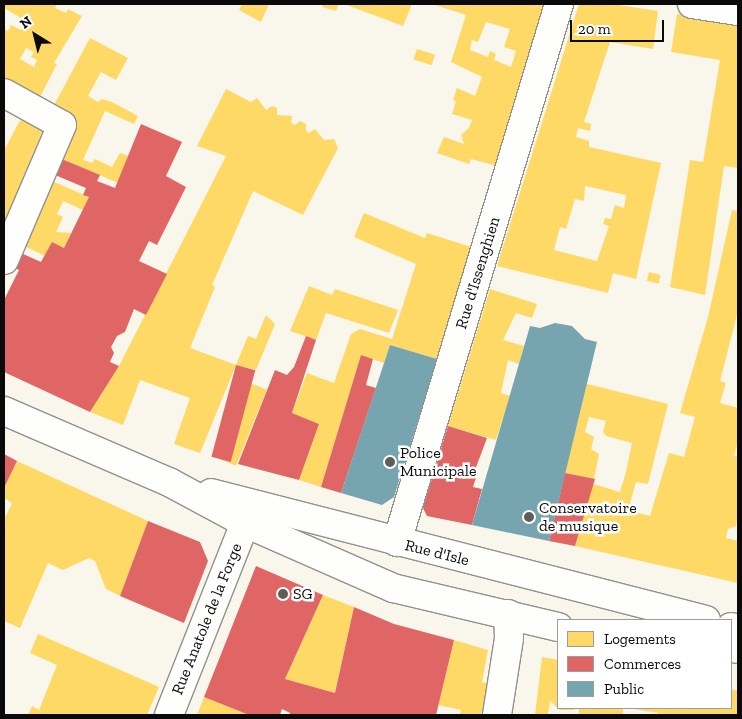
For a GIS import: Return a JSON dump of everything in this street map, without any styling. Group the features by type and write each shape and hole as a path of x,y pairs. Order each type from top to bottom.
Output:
{"street":[{"name":"Rue d'Issenghien","path":"397,542 559,4"},
{"path":"692,4 738,11"},
{"path":"4,93 62,125 4,260"},
{"name":"Rue d'Isle","path":"4,411 169,482 245,523 393,588 557,627"},
{"name":"Rue d'Isle","path":"169,482 397,542 570,583 702,619"},
{"name":"Rue Anatole de la Forge","path":"169,715 245,523"},
{"path":"497,715 509,638 508,614"}],"building: Logements":[{"path":"4,4 57,4 55,8 66,13 68,9 82,16 54,63 57,64 39,99 4,80 4,29 8,31 11,25 21,30 26,21 4,8","holes":["26,48 34,52 31,57 37,60 34,67 20,59"]},
{"path":"242,4 269,4 261,22 239,10"},
{"path":"323,4 339,4 336,11 322,7"},
{"path":"344,4 412,4 403,26"},
{"path":"432,4 546,4 497,166 471,159 469,164 437,153 444,137 464,144 461,135 469,128 472,120 452,114 456,101 453,100 457,88 475,96 482,77 451,62 466,15","holes":["486,22 510,29 504,47 516,51 511,67 494,60 496,54 490,51 488,57 470,50 472,40 478,42"]},
{"path":"579,4 612,4 658,11 653,49 610,42 584,122 591,124 590,131 578,128 576,137 589,141 589,147 661,163 636,279 613,273 608,293 497,266","holes":["585,186 626,195 624,208 615,205 611,219 605,218 603,224 609,226 597,261 554,250 560,227 566,229 575,199 584,201"]},
{"path":"677,14 738,25 738,168 724,166 705,295 670,287 690,160 703,162 720,60 671,52"},
{"path":"90,38 128,58 116,80 101,72 88,96 98,102 102,99 112,102 138,116 134,124 105,111 83,160 92,163 95,159 112,167 120,153 128,156 118,183 57,157 53,107"},
{"path":"417,49 435,55 432,65 414,59"},
{"path":"226,89 251,102 257,98 266,110 272,106 277,108 277,115 292,116 291,123 295,125 300,121 306,124 306,131 309,133 315,129 324,140 334,139 338,148 303,215 253,191 212,285 215,287 190,348 236,365 200,453 174,444 190,398 140,380 123,425 90,412 119,366 226,156 197,146"},
{"path":"31,114 42,132 19,187 23,188 4,228 4,151 19,122"},
{"path":"45,178 89,197 83,210 63,201 57,214 63,217 56,232 71,233 64,248 52,242 45,256 22,245"},
{"path":"732,210 738,211 738,311 720,381 726,383 720,403 738,408 738,442 734,456 738,457 738,512 736,526 728,529 726,538 738,541 738,583 575,546 593,484 620,492 626,472 632,443 606,436 603,432 606,421 589,417 585,432 594,437 591,449 599,454 594,479 565,473 587,384 668,404 648,484 636,482 628,510 650,516 669,453 684,457 695,417 680,413 708,317"},
{"path":"364,213 425,238 427,233 471,247 437,359 390,345 384,363 361,355 321,487 299,480 319,424 292,413 307,373 334,383 351,334 360,329 392,339 416,264 354,237"},
{"path":"649,272 661,275 658,284 647,281"},
{"path":"309,286 332,295 335,289 398,310 389,333 326,313 316,340 290,331"},
{"path":"490,289 537,304 532,318 516,313 503,340 524,346 519,364 508,360 501,393 510,396 496,440 448,426"},
{"path":"266,315 275,324 256,370 236,365 248,336 256,339"},
{"path":"250,383 267,390 236,466 219,459"},
{"path":"17,461 148,521 120,596 106,589 95,561 89,558 63,570 48,563 20,628 4,621 4,520 12,503 4,498 4,488"},
{"path":"323,595 354,607 335,693 285,679"},
{"path":"38,634 159,687 147,715 28,715 32,706 39,710 57,665 30,653"},
{"path":"454,640 488,650 482,682 489,684 481,715 460,715 461,710 438,705"},
{"path":"542,657 557,660 557,707 550,701 548,715 535,715"},
{"path":"732,689 738,691 738,715 658,715 658,713 634,709 732,709"},
{"path":"204,697 249,715 197,715"},
{"path":"579,709 623,709 623,715 579,715"}],"building: Commerces":[{"path":"141,124 182,142 166,176 186,187 157,245 149,241 139,261 167,274 146,315 134,309 125,332 117,336 111,347 114,353 110,362 119,366 90,412 4,372 4,300 19,270 9,265 14,250 41,262 52,242 64,248 89,197 83,195 86,188 48,172 57,157 100,175 97,181 115,188"},
{"path":"306,336 316,340 292,413 319,424 299,480 238,464 275,370 287,375 294,367"},
{"path":"361,355 373,359 366,385 376,388 341,493 321,487"},
{"path":"236,365 255,370 231,462 211,457"},
{"path":"448,426 487,438 475,470 478,471 473,487 482,489 472,525 427,516 423,508"},
{"path":"4,454 17,461 4,488"},
{"path":"565,473 595,479 575,546 549,541"},
{"path":"148,521 200,542 208,561 184,623 120,596"},
{"path":"256,566 323,595 285,679 335,693 354,607 394,624 454,640 436,715 289,715 290,713 282,709 280,715 249,715 204,697"}],"building: Public":[{"path":"555,323 572,326 585,339 597,342 549,541 472,525 530,326 540,328"},
{"path":"390,345 437,359 394,497 382,505 341,493"}],"place":[{"name":"Police Municipale","path":"390,462"},
{"name":"Conservatoire de musique","path":"529,517"},
{"name":"SG","path":"283,594"}]}
